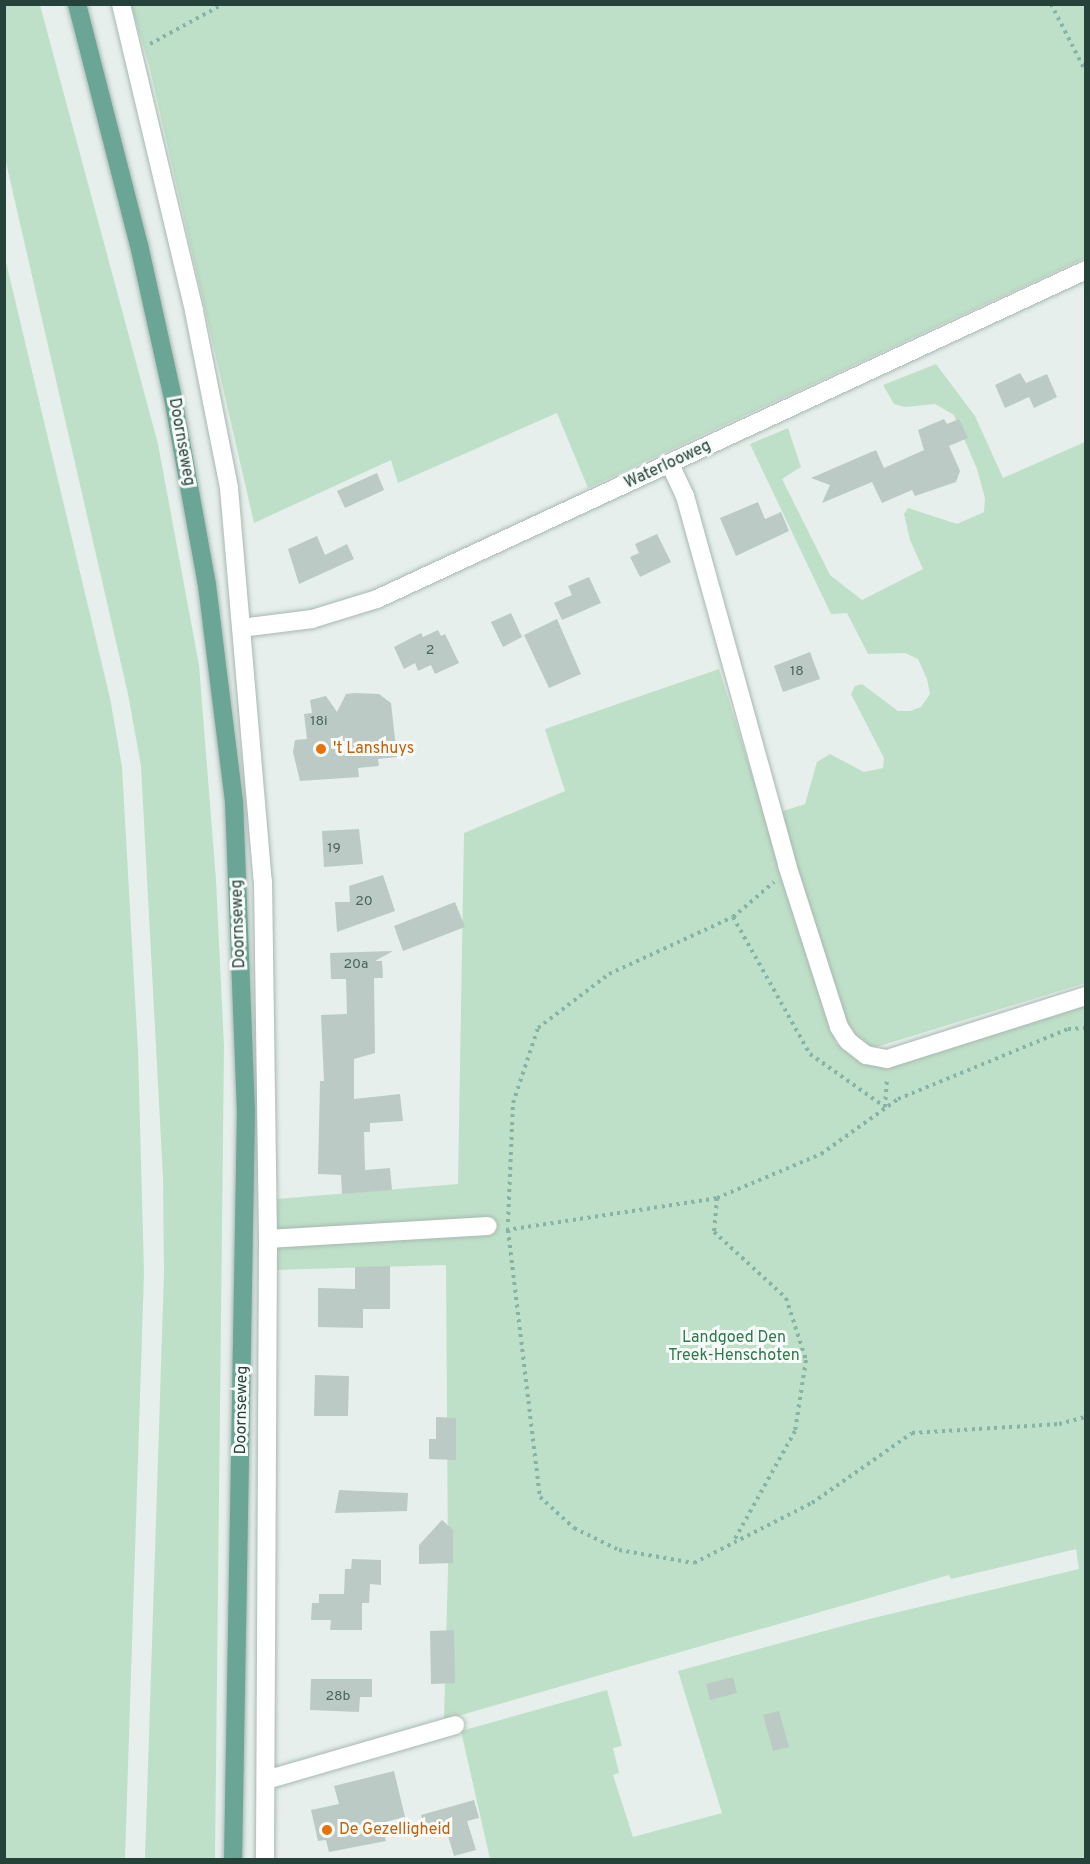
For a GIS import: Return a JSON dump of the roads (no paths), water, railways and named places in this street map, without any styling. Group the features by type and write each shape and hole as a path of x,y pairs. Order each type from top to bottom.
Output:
{"main road":[{"name":"Doornseweg","path":"77,4 139,245 173,398 207,585 234,801 246,1110 233,1860"}],"street":[{"name":"Doornseweg","path":"121,4 194,311 223,454 235,531 263,881 268,1239 265,1860"},
{"name":"Waterlooweg","path":"241,628 283,624 357,607 1086,270"},
{"path":"670,464 685,496 787,865 838,1027 848,1041 866,1055 887,1059 1086,996"},
{"path":"268,1239 488,1226"},
{"path":"266,1780 455,1725"}],"place":[{"name":"'t Lanshuys","path":"321,749"},
{"name":"De Gezelligheid","path":"327,1830"}],"park label":[{"name":"Landgoed Den Treek-Henschoten","path":"734,1347"}]}
